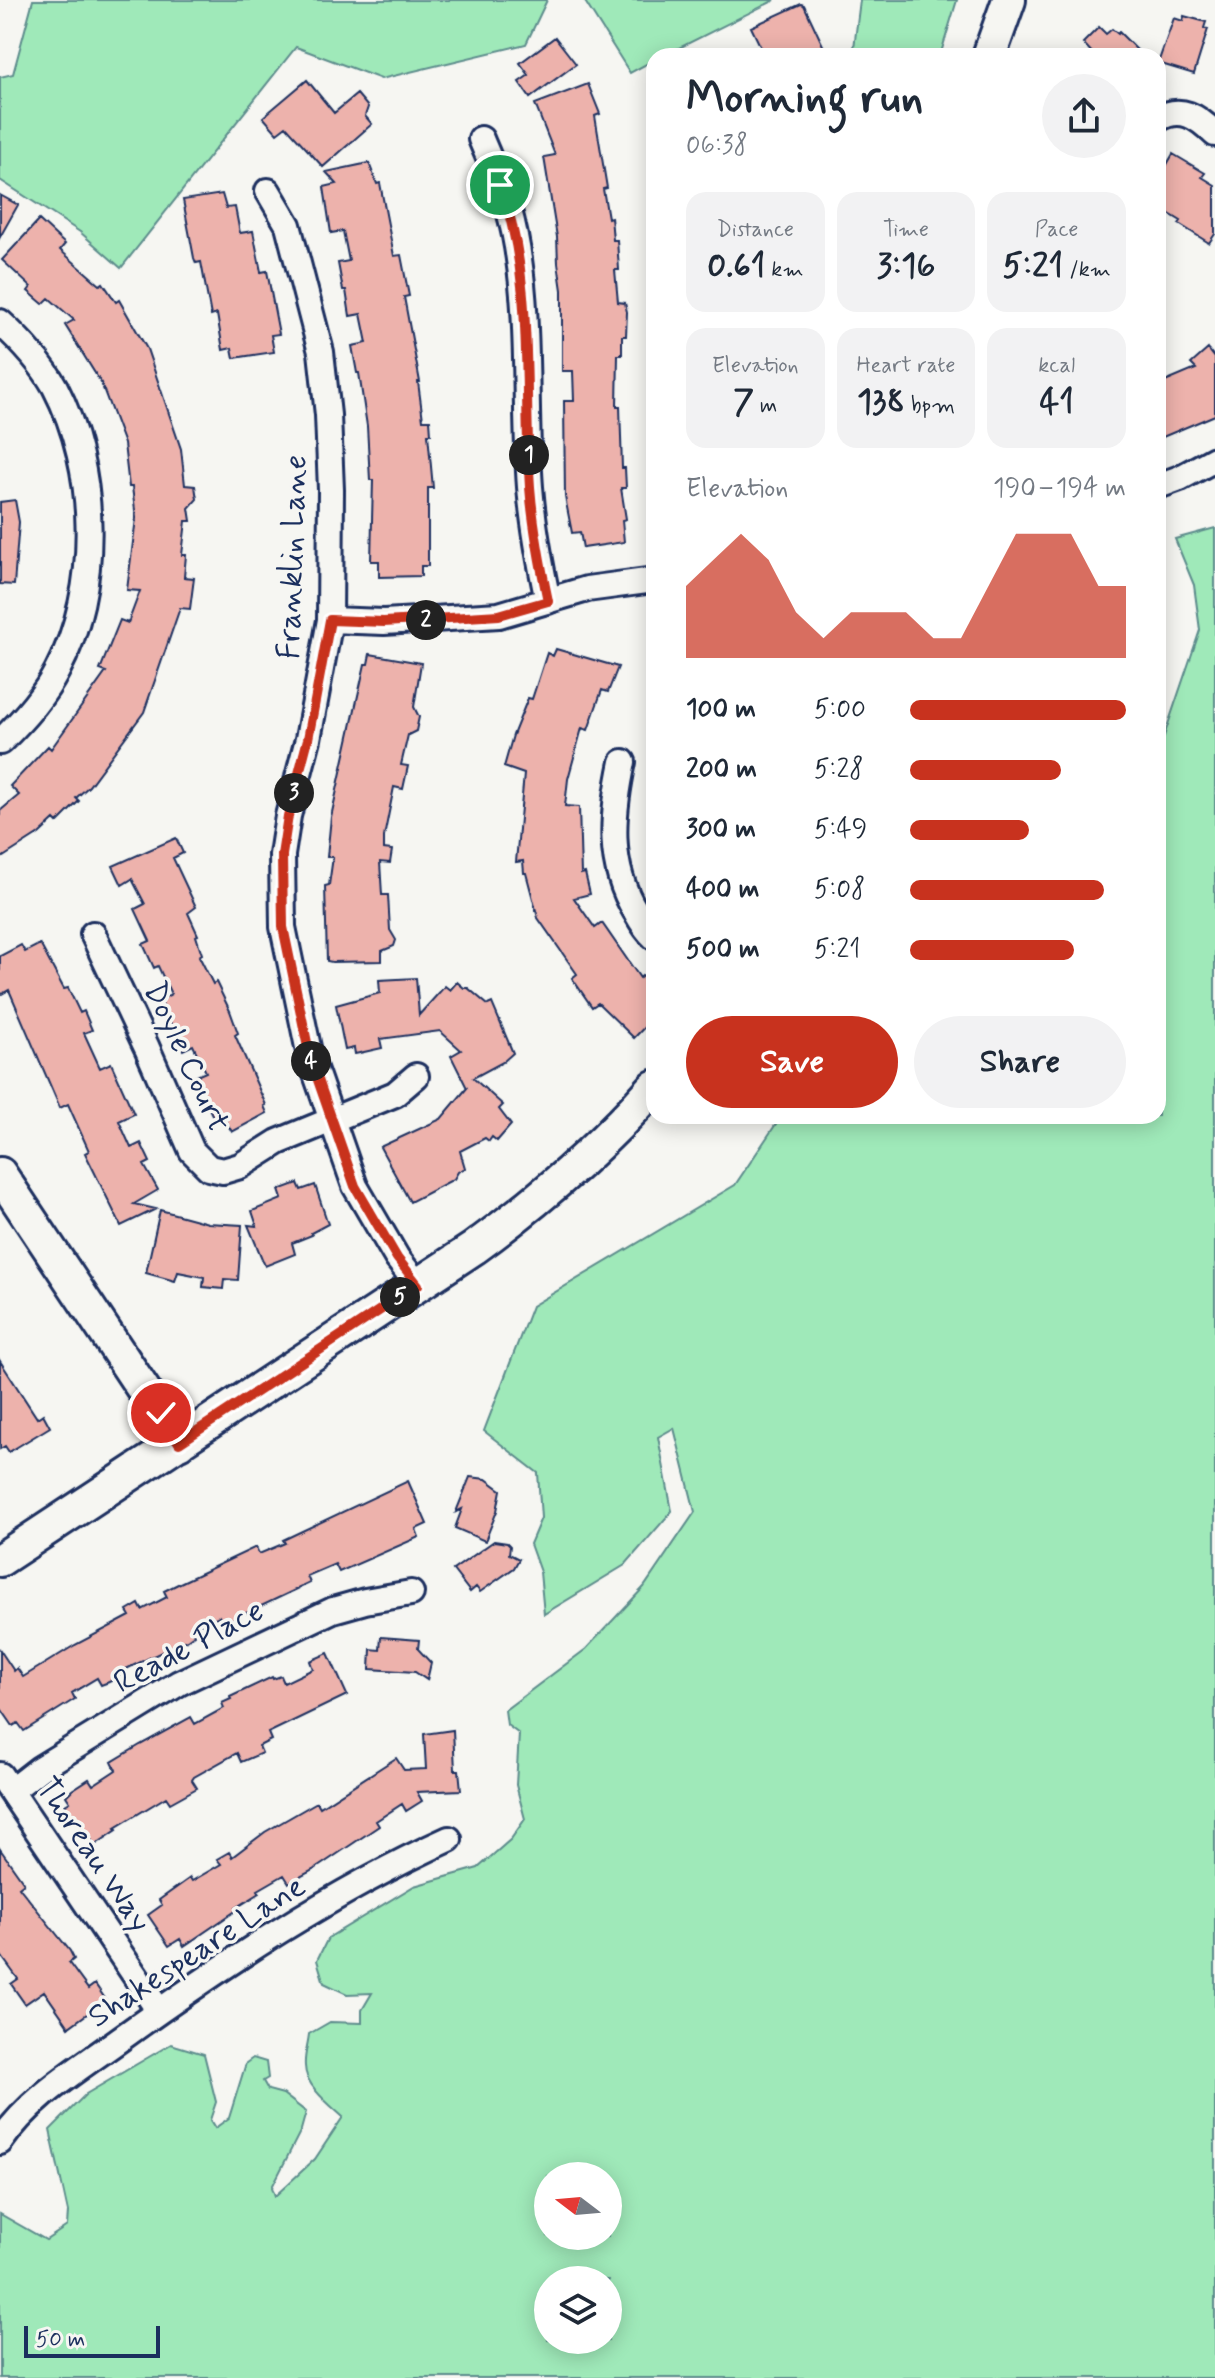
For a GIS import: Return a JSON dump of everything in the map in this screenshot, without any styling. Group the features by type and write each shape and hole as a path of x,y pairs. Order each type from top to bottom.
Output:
{"main road":[{"path":"992,48 1009,0"},
{"path":"0,1560 524,1212 613,1132 646,1096"},
{"path":"0,1174 179,1443"}],"street":[{"path":"1166,115 1181,112 1203,123 1215,134"},
{"path":"481,139 509,208 517,259 526,349 530,486 536,544 548,601"},
{"name":"Franklin Lane","path":"268,191 288,225 321,352 330,475 330,620 282,855 283,927 310,1057 355,1186 397,1258 418,1285"},
{"path":"0,322 41,366 64,410 84,471 88,535 80,607 58,670 41,697 0,742"},
{"path":"1166,483 1215,459"},
{"path":"330,620 384,622 499,615 587,589 646,581"},
{"path":"623,762 615,800 614,858 625,894 646,929"},
{"name":"Doyle Court","path":"93,934 198,1159 209,1168 223,1171 240,1166 278,1142 332,1121"},
{"path":"332,1121 395,1094 416,1076"},
{"name":"Reade Place","path":"6,1782 39,1769 179,1683 333,1610 411,1593"},
{"name":"Thoreau Way","path":"6,1782 159,2011"},
{"name":"Shakespeare Lane","path":"0,2142 15,2120 42,2094 159,2011 270,1938 449,1839"}],"green space":[{"path":"33,0 547,0 526,44 381,79 296,47 121,268 80,232 0,180 0,77 13,74"},
{"path":"584,0 775,0 679,48 646,48 646,64 630,73"},
{"path":"860,0 957,0 942,48 854,48"},
{"path":"1215,528 1215,2378 0,2378 0,2214 46,2240 67,2226 68,2212 50,2130 86,2094 171,2044 204,2054 216,2102 210,2120 215,2128 229,2118 246,2063 253,2058 266,2062 268,2078 263,2081 268,2090 283,2094 306,2112 301,2130 272,2187 275,2196 315,2159 343,2117 309,2081 305,2058 309,2034 330,2022 362,2023 362,2010 372,1993 347,1994 324,1983 317,1960 328,1938 414,1886 478,1868 511,1839 525,1819 516,1785 519,1734 507,1725 505,1710 586,1649 644,1587 695,1512 674,1428 658,1437 672,1511 625,1565 544,1614 540,1572 530,1544 541,1518 538,1473 484,1431 532,1306 735,1185 776,1124 1166,1124 1166,730 1200,630 1194,585 1175,539"}],"building":[{"path":"801,4 824,48 761,48 751,27"},
{"path":"1184,16 1206,22 1204,28 1208,29 1194,74 1166,65 1166,48 1163,48 1174,18 1183,21"},
{"path":"1099,27 1106,34 1112,29 1119,32 1135,48 1088,48 1083,43"},
{"path":"555,37 576,64 530,98 519,82 529,75 520,63"},
{"path":"307,80 334,113 357,94 368,107 365,116 372,124 323,167 286,126 277,133 263,117"},
{"path":"588,84 600,114 595,116 607,188 603,189 608,218 611,217 613,240 617,240 619,270 615,270 618,302 625,303 627,312 626,336 622,336 622,355 618,355 617,406 620,406 622,468 625,468 626,488 621,488 626,519 622,520 624,542 583,548 580,532 572,533 565,497 564,401 574,401 573,371 562,371 562,290 544,157 555,155 535,104"},
{"path":"1173,154 1205,173 1202,177 1215,185 1215,234 1209,243 1166,212 1166,166"},
{"path":"369,163 377,184 380,183 394,256 401,255 409,296 404,297 420,382 423,420 430,420 431,434 428,434 433,488 428,488 428,566 421,566 421,576 379,577 379,561 371,561 373,480 370,480 367,426 352,346 367,343 361,314 350,316 338,263 349,261 343,231 331,233 324,187 337,184 326,172"},
{"path":"222,194 226,208 235,207 240,233 253,231 261,272 267,271 279,334 271,335 274,352 234,358 232,348 223,350 217,314 211,316 201,262 196,263 194,258 183,200"},
{"path":"0,195 18,205 0,237"},
{"path":"39,220 65,244 60,250 100,285 103,283 116,302 119,300 147,349 181,449 185,485 195,486 197,499 189,508 191,521 186,521 182,555 186,555 184,577 194,578 190,609 180,608 144,712 89,786 76,798 79,801 57,823 54,820 39,834 0,859 0,811 19,795 10,786 48,746 51,749 106,672 100,670 120,620 128,623 140,591 127,590 136,518 124,444 101,383 65,325 74,320 49,298 43,304 28,291 31,287 2,260"},
{"path":"1208,349 1215,358 1215,415 1166,436 1166,382 1196,369 1191,364"},
{"path":"15,500 19,522 14,585 0,584 0,502"},
{"path":"556,649 618,667 608,692 602,690 588,730 582,728 568,779 565,806 579,807 581,874 585,873 590,894 574,898 595,928 602,923 640,978 642,976 646,980 646,1025 634,1038 598,1003 592,1007 572,978 577,974 538,918 523,861 516,862 524,774 504,767 513,735 528,698 532,699 547,653 553,656"},
{"path":"370,654 421,663 414,707 419,717 416,731 408,735 401,765 408,766 403,789 394,787 384,837 384,849 392,850 390,863 380,862 382,895 388,895 390,930 396,940 394,946 382,951 382,961 332,962 327,961 325,886 329,885 333,857 327,857 331,817 365,664 368,664"},
{"path":"176,838 183,853 173,858 196,907 188,913 198,935 202,954 199,956 230,1011 238,1033 235,1035 266,1105 267,1113 232,1132 224,1118 215,1121 194,1077 206,1072 193,1045 183,1050 160,1000 171,994 143,944 150,941 135,909 145,904 132,879 122,885 113,866"},
{"path":"40,944 64,989 68,988 80,1013 84,1011 92,1030 84,1033 100,1068 111,1063 134,1114 119,1121 131,1148 141,1143 150,1162 144,1165 158,1190 134,1204 156,1209 121,1226 85,1153 89,1151 68,1104 60,1108 9,990 0,995 0,956 21,945 25,952"},
{"path":"416,978 419,1015 445,986 450,990 457,982 488,1005 492,1003 513,1053 473,1078 503,1105 499,1109 511,1125 497,1141 492,1137 489,1141 485,1138 460,1151 465,1168 454,1179 410,1202 380,1147 441,1119 467,1088 451,1056 461,1050 440,1031 380,1039 382,1048 355,1054 354,1048 345,1050 336,1005 380,993 379,980"},
{"path":"298,1183 301,1190 315,1185 328,1224 292,1243 295,1254 265,1266 248,1225 257,1226 252,1211 282,1199 279,1190"},
{"path":"160,1210 208,1223 242,1225 238,1280 224,1279 223,1289 203,1287 204,1277 178,1272 175,1281 146,1273"},
{"path":"0,1361 37,1418 43,1414 50,1427 9,1452 5,1446 0,1449"},
{"path":"470,1477 486,1479 501,1490 497,1511 485,1541 455,1528 462,1509 456,1512"},
{"path":"408,1481 427,1524 416,1529 419,1537 339,1572 335,1564 307,1576 310,1583 223,1624 219,1616 191,1629 194,1635 187,1640 124,1670 126,1673 101,1685 97,1678 72,1693 75,1699 24,1731 18,1723 13,1726 0,1707 0,1650 14,1671 17,1668 23,1677 130,1616 127,1611 139,1604 142,1610 167,1597 164,1591 256,1547 259,1554 285,1543 283,1540"},
{"path":"494,1541 507,1543 510,1546 509,1554 519,1559 514,1568 480,1592 476,1587 470,1592 453,1570"},
{"path":"381,1637 419,1640 418,1649 431,1663 427,1680 415,1672 370,1669 371,1649 380,1650"},
{"path":"328,1653 347,1695 268,1733 271,1740 259,1746 262,1753 241,1762 237,1753 194,1777 192,1780 197,1788 170,1803 166,1797 115,1828 117,1830 95,1845 65,1805 70,1802 66,1796 72,1790 89,1779 93,1785 116,1770 112,1762 140,1745 191,1717 195,1724 224,1708 222,1703 230,1697 272,1677 281,1676 284,1683 313,1669 310,1661"},
{"path":"453,1730 455,1770 459,1770 461,1790 417,1792 422,1801 406,1811 402,1804 376,1821 379,1826 315,1869 289,1883 284,1875 258,1890 260,1893 184,1946 180,1939 169,1946 148,1915 162,1905 159,1900 190,1878 192,1881 221,1864 217,1859 229,1852 232,1857 265,1832 317,1802 320,1807 396,1758 404,1770 426,1769 424,1734"},
{"path":"0,1849 24,1883 19,1887 70,1951 74,1959 69,1963 88,1989 95,1984 106,2000 69,2027 44,1991 25,2004 11,1984 18,1979 0,1954"}],"route":[{"path":"161,1413 179,1443 418,1285 397,1258 355,1186 310,1057 283,927 282,855 330,620 384,622 499,615 548,601 536,544 530,486 521,285 509,208 500,185"}]}
